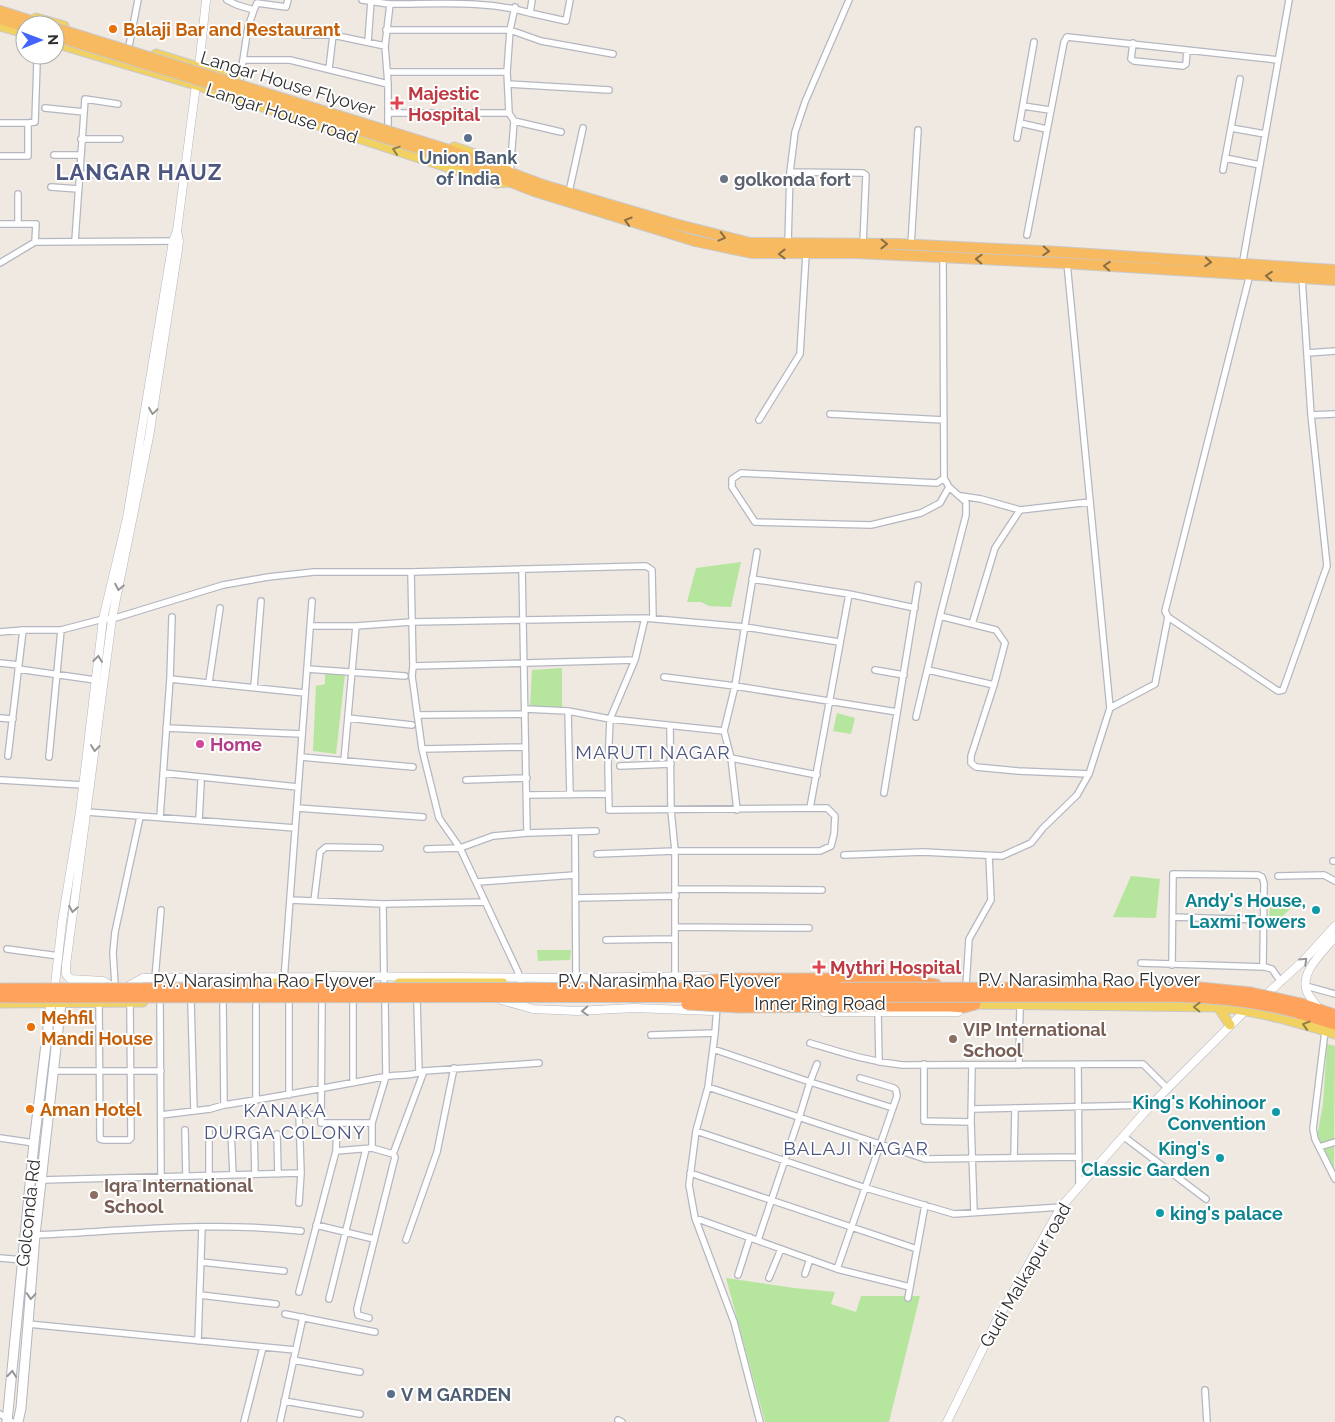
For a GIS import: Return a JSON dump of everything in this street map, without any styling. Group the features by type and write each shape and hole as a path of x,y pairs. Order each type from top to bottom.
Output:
{"highway":[{"path":"0,11 15,16"},
{"path":"0,19 15,24"},
{"name":"Langar House Flyover","path":"65,31 448,154 510,178"},
{"name":"Langar House Flyover","path":"65,39 448,154"},
{"path":"510,178 568,192 728,239 750,243 911,245 1060,252 1335,280"},
{"path":"510,178 695,241 752,254 856,253 1246,270 1335,270"},
{"path":"559,993 725,979 903,980 944,986"},
{"name":"P.V. Narasimha Rao Flyover","path":"0,997 1201,988 1234,990 1270,996 1335,1014"},
{"name":"P.V. Narasimha Rao Flyover","path":"0,989 1201,996 1268,1004 1335,1024"},
{"path":"559,993 729,1006 964,1007 978,1004"}],"main road":[{"name":"Langar House road","path":"0,6 388,126 504,164 510,178 496,183 196,85 65,45"},
{"path":"0,26 15,31"},
{"path":"133,47 133,66"},
{"path":"242,100 244,82"},
{"name":"Inner Ring Road","path":"0,985 130,985 284,980 384,980 399,983 520,981 576,987 778,984 966,986 1078,982 1200,984 1269,992 1335,1010"},
{"path":"399,983 400,1001"},
{"path":"1278,1017 1277,1010 1281,1002 1287,997"},
{"name":"Inner Ring Road","path":"0,1003 353,1002 500,999 717,1006 1020,1004 1218,1007 1246,1010 1278,1017 1335,1034"},
{"name":"Golconda Rd","path":"18,1422 52,1071 56,1003"},
{"name":"Golconda Rd","path":"7,1419 34,1143 56,1003"},
{"path":"1218,1007 1230,1025"}],"street":[{"path":"133,47 138,0"},
{"path":"199,67 206,0"},
{"path":"227,0 236,5 254,10"},
{"path":"244,82 243,60 248,27 257,1 286,7 288,0"},
{"path":"362,0 390,4 455,1 515,7 530,13 566,21 570,0"},
{"path":"530,13 532,0"},
{"path":"788,243 790,172 795,132 805,102 849,0"},
{"path":"1289,0 1260,165 1246,270 1165,611 1168,617 1278,691 1283,690 1327,566 1311,415 1302,278"},
{"path":"368,42 373,1"},
{"path":"388,126 388,84 385,46 390,4"},
{"path":"510,178 514,120 509,113 507,72 510,30 515,7"},
{"path":"386,30 510,30 541,41 613,54"},
{"path":"304,35 333,35 385,46"},
{"path":"328,69 333,35"},
{"path":"1027,235 1046,129 1064,42 1067,37 1278,60"},
{"path":"1017,138 1034,42"},
{"path":"1133,44 1132,59 1134,61 1182,66 1186,64 1187,50"},
{"path":"243,60 290,60 388,84"},
{"path":"0,123 35,122 37,65"},
{"path":"387,72 507,72"},
{"path":"1223,170 1240,79"},
{"path":"508,84 609,90"},
{"path":"140,816 116,932 112,985 103,981 70,979 65,970 70,924 87,812 112,619 149,437 196,85"},
{"path":"75,241 78,174 85,99 118,104"},
{"path":"1023,106 1050,110"},
{"path":"45,108 84,112"},
{"path":"389,113 509,113"},
{"path":"514,120 561,132"},
{"path":"0,156 28,156 28,123"},
{"path":"1020,123 1046,129"},
{"path":"568,192 583,128"},
{"path":"1231,128 1265,134"},
{"path":"911,245 918,130"},
{"path":"82,139 120,139"},
{"path":"54,155 80,156"},
{"path":"1225,158 1260,165"},
{"path":"790,172 863,173 866,175 863,244"},
{"path":"78,174 116,175"},
{"path":"51,187 78,189"},
{"path":"18,194 18,224"},
{"path":"0,224 36,224 35,242"},
{"path":"0,263 35,242 176,241"},
{"path":"55,984 62,922 83,785 103,619 127,518 176,241"},
{"path":"758,420 800,354 806,254"},
{"path":"916,717 966,515 966,502 948,487 944,478 943,258"},
{"path":"844,855 923,852 1002,856 1031,843 1043,828 1077,794 1089,774 1110,708 1067,263"},
{"path":"1307,353 1335,351"},
{"path":"830,414 944,420"},
{"path":"1311,415 1335,414"},
{"path":"944,478 937,483 741,474 732,479 732,487 755,522 871,525 921,513 940,503 948,487"},
{"path":"961,496 981,499 1020,510 1090,502"},
{"path":"972,624 995,548 1020,510"},
{"path":"737,810 731,758 724,730 736,686 757,552"},
{"path":"0,632 61,630 103,619 112,619 223,585 268,577 314,572 410,572 646,566 652,570 653,618"},
{"path":"522,569 527,833"},
{"path":"410,572 412,676 422,749 439,818 460,848 477,882 484,902 520,981"},
{"path":"752,579 849,594 915,608"},
{"path":"884,793 918,585"},
{"path":"810,808 849,594"},
{"path":"130,985 143,978 284,980 312,600"},
{"path":"254,687 261,601"},
{"path":"209,682 220,608"},
{"path":"940,616 996,630 1005,642 994,685 970,756 971,763 976,767 1018,771 1089,774"},
{"path":"160,817 170,679 172,617"},
{"path":"1110,708 1155,684 1168,617"},
{"path":"597,854 675,851 820,851 831,846 834,834 836,816 827,808 609,810 610,719 635,660 645,618"},
{"path":"310,626 356,626 411,622 653,618 745,627 839,642"},
{"path":"344,761 356,626"},
{"path":"8,756 23,630"},
{"path":"49,757 61,630"},
{"path":"413,666 635,660"},
{"path":"0,663 57,675 95,680"},
{"path":"307,669 405,676"},
{"path":"875,670 904,675"},
{"path":"928,670 994,685"},
{"path":"664,677 736,686 897,712"},
{"path":"170,679 305,693"},
{"path":"417,715 568,711 610,719 724,730"},
{"path":"568,711 570,795"},
{"path":"0,718 13,719"},
{"path":"348,718 412,724"},
{"path":"670,726 671,810 676,889 675,976"},
{"path":"166,728 302,734"},
{"path":"422,749 525,747"},
{"path":"301,757 413,767"},
{"path":"731,758 817,775"},
{"path":"620,766 671,764"},
{"path":"163,773 298,787"},
{"path":"466,780 527,778"},
{"path":"2,780 83,785"},
{"path":"199,820 200,782"},
{"path":"527,795 608,794"},
{"path":"297,808 423,817"},
{"path":"87,812 295,828"},
{"path":"427,849 460,848 493,836 596,831"},
{"path":"575,832 576,978"},
{"path":"314,901 320,852 326,847 380,848"},
{"path":"966,986 969,940 991,900 989,856"},
{"path":"1172,964 1172,877 1174,873 1249,875 1260,876 1263,879 1262,966"},
{"path":"1278,876 1324,875 1335,881"},
{"path":"477,882 575,876"},
{"path":"676,889 822,890"},
{"path":"576,898 676,896"},
{"path":"290,900 383,904 484,902"},
{"path":"383,904 384,980 520,981 576,978 753,975 778,984"},
{"path":"155,978 161,910"},
{"path":"1173,918 1263,920"},
{"path":"1269,992 1304,960 1335,926"},
{"path":"675,927 809,928"},
{"path":"1316,1005 1306,990 1310,969 1332,947 1335,937"},
{"path":"606,940 674,939"},
{"path":"7,949 59,956"},
{"path":"1141,964 1262,966 1272,969 1281,982"},
{"path":"1306,986 1335,994"},
{"path":"329,1299 345,1232 369,1149 372,1123 386,1076 386,1001"},
{"path":"369,1318 358,1315 357,1309 395,1157 393,1154 421,1072 417,1001"},
{"path":"99,1003 100,1139 129,1140 131,1138 132,1072 130,1002"},
{"path":"160,1002 161,1177"},
{"path":"191,1002 194,1110"},
{"path":"223,1002 224,1105"},
{"path":"256,1002 256,1100"},
{"path":"289,1002 289,1095"},
{"path":"322,1002 321,1123 372,1123"},
{"path":"353,1002 353,1083"},
{"path":"760,1422 734,1322 695,1218 689,1185 696,1131 708,1087 717,1006 878,1012 962,1011 974,1008 978,1004"},
{"path":"1019,1065 1020,1004"},
{"name":"Gudi Malkapur road","path":"947,1422 996,1322 1061,1207 1151,1105 1246,1010"},
{"path":"878,1012 879,1062"},
{"path":"1325,1031 1313,1129 1315,1139 1335,1179"},
{"path":"651,1035 715,1032"},
{"path":"810,1043 850,1056 879,1062 972,1066 1143,1064 1168,1089"},
{"path":"713,1049 893,1108"},
{"path":"161,1115 210,1109 386,1076 454,1068 539,1063"},
{"path":"758,1240 817,1064"},
{"path":"924,1064 924,1120 971,1122"},
{"path":"1078,1065 1079,1186"},
{"path":"972,1066 971,1122 974,1212"},
{"path":"406,1240 437,1152 454,1068"},
{"path":"52,1071 161,1071"},
{"path":"837,1270 897,1096 894,1088 860,1078"},
{"path":"708,1087 925,1160 1078,1157"},
{"path":"972,1109 1151,1105"},
{"path":"1014,1158 1015,1108"},
{"path":"299,1203 301,1173 299,1114 320,1115"},
{"path":"299,1292 336,1151 337,1123"},
{"path":"185,1130 186,1176"},
{"path":"209,1130 209,1175"},
{"path":"231,1131 233,1174"},
{"path":"696,1131 866,1188 954,1214 1061,1207"},
{"path":"254,1133 255,1174"},
{"path":"277,1134 278,1174"},
{"path":"1124,1136 1206,1199"},
{"path":"0,1138 34,1143"},
{"path":"1319,1147 1335,1142"},
{"path":"336,1151 369,1149 393,1154"},
{"path":"42,1180 301,1173"},
{"path":"690,1173 917,1249"},
{"path":"908,1298 925,1205"},
{"path":"695,1218 837,1270 910,1287"},
{"path":"316,1225 374,1239"},
{"path":"198,1341 202,1227"},
{"path":"35,1235 202,1227 266,1227 301,1231"},
{"path":"738,1275 750,1238"},
{"path":"769,1278 781,1249"},
{"path":"0,1258 23,1260"},
{"path":"805,1274 810,1259"},
{"path":"201,1262 284,1271"},
{"path":"200,1295 276,1304"},
{"path":"285,1314 375,1332"},
{"path":"280,1422 303,1318"},
{"path":"28,1324 295,1350"},
{"path":"244,1422 263,1347"},
{"path":"293,1360 360,1372"},
{"path":"1205,1390 1207,1422"},
{"path":"284,1401 360,1414"}],"green space":[{"path":"741,562 731,607 709,606 701,602 687,602 696,568"},
{"path":"562,668 562,707 530,707 532,670"},
{"path":"325,672 345,674 336,754 313,751 316,686 325,684"},
{"path":"837,713 855,718 851,734 833,731"},
{"path":"1131,876 1160,879 1156,918 1113,917"},
{"path":"1270,903 1294,905 1268,931"},
{"path":"537,950 571,950 570,960 538,961"},
{"path":"1327,1044 1335,1046 1334,1178 1317,1136 1323,1104"},
{"path":"726,1278 835,1292 831,1304 856,1312 861,1296 920,1296 889,1422 765,1422"}],"place":[{"name":"Balaji Bar and Restaurant","path":"113,29"},
{"name":"Majestic Hospital","path":"397,103"},
{"name":"Union Bank of India","path":"468,138"},
{"name":"golkonda fort","path":"724,179"},
{"name":"Home","path":"200,744"},
{"name":"Andy's House, Laxmi Towers","path":"1316,910"},
{"name":"Mythri Hospital","path":"819,967"},
{"name":"Mehfil Mandi House","path":"31,1027"},
{"name":"VIP International School","path":"953,1039"},
{"name":"Aman Hotel","path":"30,1109"},
{"name":"King's Kohinoor Convention","path":"1276,1112"},
{"name":"King's Classic Garden","path":"1220,1158"},
{"name":"Iqra International School","path":"94,1195"},
{"name":"king's palace","path":"1160,1213"},
{"name":"V M GARDEN","path":"391,1394"}],"district":[{"name":"LANGAR HAUZ","path":"139,172"},
{"name":"MARUTI NAGAR","path":"653,752"},
{"name":"KANAKA DURGA COLONY","path":"285,1121"},
{"name":"BALAJI NAGAR","path":"856,1148"}]}
